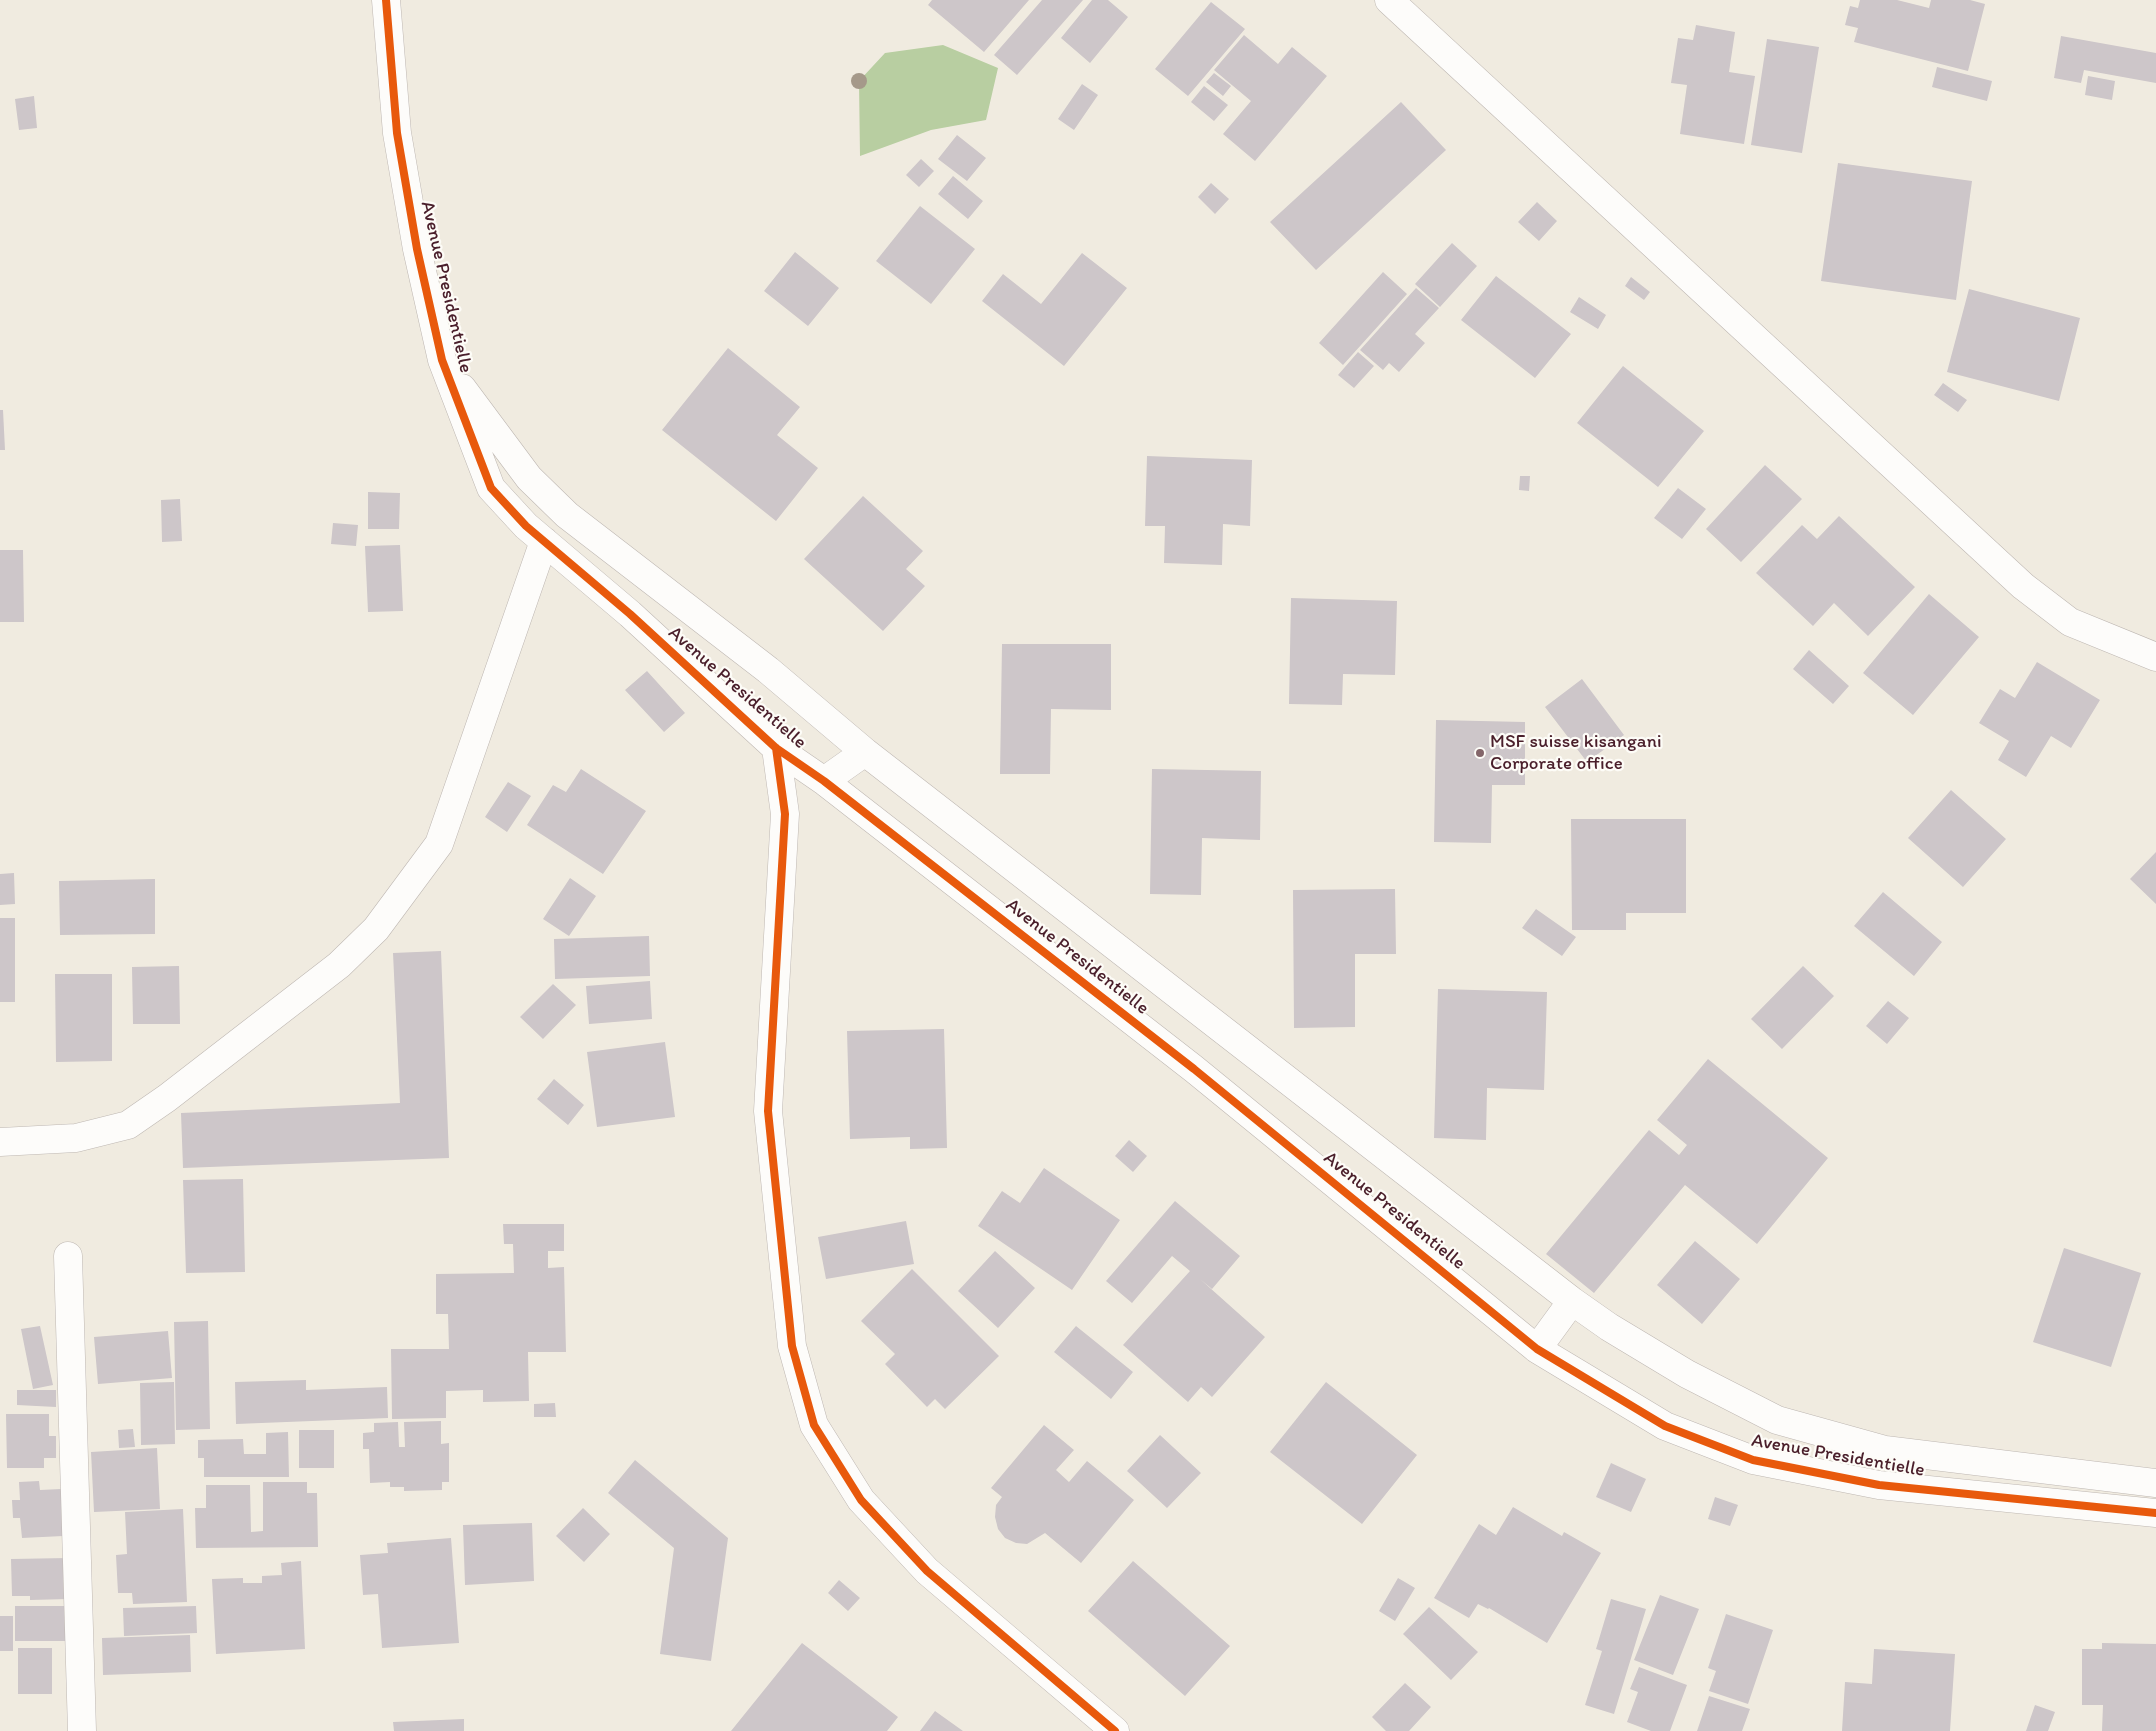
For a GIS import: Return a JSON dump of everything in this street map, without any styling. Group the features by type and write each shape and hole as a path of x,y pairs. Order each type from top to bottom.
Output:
{"street":[{"name":"Avenue Presidentielle","path":"386,0 397,133 417,249 442,360 491,488 526,526 630,614 776,748 824,781 1194,1068 1537,1349 1665,1426 1753,1460 1879,1485 2156,1513"},
{"path":"1389,0 2024,586 2070,622 2156,658"},
{"name":"Avenue Presidentielle","path":"442,360 528,478 567,515 775,676 865,752 1572,1301 1609,1327 1687,1374 1777,1420 1885,1450 2156,1484"},
{"path":"0,1142 76,1138 128,1125 167,1098 339,965 376,929 439,844 544,541"},
{"path":"776,748 786,814 768,1111 792,1346 814,1425 862,1500 927,1571 1115,1731"},
{"path":"824,781 865,752"},
{"path":"68,1256 82,1731"},
{"path":"1537,1349 1572,1301"},
{"path":"1879,1485 1885,1450"}],"green space":[{"path":"943,45 998,68 986,120 931,130 860,156 859,81 885,53"}],"building":[{"path":"932,0 1029,0 984,52 928,5"},
{"path":"1042,0 1083,0 1017,75 994,55"},
{"path":"1092,0 1108,0 1128,17 1090,63 1061,38"},
{"path":"1860,0 1897,0 1929,8 1931,0 1970,0 1985,4 1968,71 1854,42 1858,28 1845,25 1850,6 1858,8"},
{"path":"1211,2 1245,29 1188,96 1155,69"},
{"path":"1696,25 1735,32 1729,72 1755,76 1744,144 1680,134 1687,85 1671,83 1678,38 1693,40"},
{"path":"1244,35 1278,64 1292,47 1327,76 1255,161 1223,134 1251,101 1214,70"},
{"path":"2061,36 2156,53 2156,83 2084,70 2081,83 2054,78"},
{"path":"1767,39 1819,47 1802,153 1751,145"},
{"path":"1937,67 1992,81 1987,101 1932,87"},
{"path":"1214,73 1231,86 1223,96 1206,82"},
{"path":"2088,76 2115,81 2112,100 2085,95"},
{"path":"1082,84 1098,95 1074,130 1058,119"},
{"path":"1204,86 1228,105 1214,121 1191,102"},
{"path":"34,96 37,128 19,130 15,99"},
{"path":"1401,102 1446,150 1316,270 1270,222"},
{"path":"957,135 986,158 967,181 938,159"},
{"path":"921,159 934,171 919,187 906,175"},
{"path":"1838,163 1972,181 1956,300 1821,281"},
{"path":"953,176 983,201 968,219 938,194"},
{"path":"1211,183 1229,199 1215,214 1198,197"},
{"path":"1537,202 1557,221 1539,241 1518,222"},
{"path":"920,206 975,249 931,304 876,261"},
{"path":"1452,243 1477,266 1440,307 1415,284"},
{"path":"795,252 839,288 808,326 764,291"},
{"path":"1082,253 1127,288 1064,366 982,301 1003,274 1041,304"},
{"path":"1383,272 1407,294 1343,365 1319,343"},
{"path":"1496,276 1571,334 1535,378 1461,320"},
{"path":"1631,277 1650,292 1644,300 1625,286"},
{"path":"1416,288 1439,308 1415,334 1425,343 1399,372 1389,363 1383,370 1360,350"},
{"path":"1969,289 2080,318 2059,401 1947,372"},
{"path":"1579,297 1606,315 1598,329 1570,312"},
{"path":"728,348 800,407 777,435 818,468 776,521 662,430"},
{"path":"1358,352 1374,366 1354,388 1338,375"},
{"path":"1623,366 1704,431 1658,487 1577,423"},
{"path":"1943,383 1967,400 1958,412 1934,395"},
{"path":"0,410 3,410 5,450 0,450"},
{"path":"1147,456 1252,460 1250,526 1223,524 1222,565 1164,563 1165,526 1145,526"},
{"path":"1765,465 1802,499 1741,562 1706,529"},
{"path":"1520,476 1530,476 1529,491 1519,490"},
{"path":"1678,488 1706,509 1682,539 1654,518"},
{"path":"368,492 400,493 399,529 368,529"},
{"path":"863,496 923,551 906,569 925,586 883,631 804,559"},
{"path":"180,499 182,541 162,542 161,500"},
{"path":"1839,516 1915,587 1868,636 1834,603 1813,626 1756,573 1802,525 1817,539"},
{"path":"333,523 358,525 356,546 331,544"},
{"path":"400,545 403,611 368,612 365,546"},
{"path":"0,550 23,550 24,622 0,622"},
{"path":"1929,594 1979,637 1913,715 1863,673"},
{"path":"1291,598 1397,601 1395,675 1343,674 1342,705 1289,704"},
{"path":"1002,644 1111,644 1111,710 1051,709 1050,774 1000,774"},
{"path":"1809,650 1849,686 1833,704 1793,669"},
{"path":"2037,662 2100,700 2071,748 2051,736 2026,777 1998,760 2009,741 1979,723 2000,689 2015,698"},
{"path":"647,671 685,713 664,732 625,690"},
{"path":"1582,679 1624,735 1587,762 1545,707"},
{"name":"MSF suisse kisangani Corporate office","path":"1436,720 1525,722 1525,785 1492,785 1491,843 1434,842"},
{"path":"581,769 646,811 603,874 527,825 553,785 566,792"},
{"path":"1152,769 1261,771 1260,840 1202,838 1201,895 1150,894"},
{"path":"508,782 531,796 507,832 485,817"},
{"path":"1951,790 2006,839 1963,887 1908,838"},
{"path":"1571,819 1686,819 1686,913 1626,913 1626,930 1572,930"},
{"path":"2156,852 2156,904 2130,879"},
{"path":"14,873 15,904 0,905 0,874"},
{"path":"570,878 596,896 569,936 543,919"},
{"path":"155,879 155,934 60,935 59,881"},
{"path":"1395,889 1396,954 1355,954 1355,1027 1294,1028 1293,890"},
{"path":"1883,892 1942,942 1914,976 1854,926"},
{"path":"1536,909 1576,937 1562,956 1522,928"},
{"path":"0,918 15,918 15,1002 0,1002"},
{"path":"649,936 650,976 555,979 554,939"},
{"path":"441,951 449,1158 183,1168 181,1113 400,1103 393,953"},
{"path":"179,966 180,1024 133,1024 132,967"},
{"path":"1803,966 1834,996 1782,1049 1751,1019"},
{"path":"55,974 112,974 112,1061 56,1062"},
{"path":"650,981 652,1019 589,1024 586,986"},
{"path":"553,984 576,1005 543,1039 520,1017"},
{"path":"1438,989 1547,992 1544,1090 1487,1088 1486,1140 1434,1138"},
{"path":"1888,1001 1909,1018 1887,1044 1866,1026"},
{"path":"944,1029 947,1148 910,1149 910,1137 850,1139 847,1031"},
{"path":"665,1042 675,1117 597,1127 587,1052"},
{"path":"1708,1059 1828,1158 1757,1244 1685,1185 1594,1293 1546,1254 1649,1130 1679,1155 1687,1145 1657,1120"},
{"path":"554,1079 584,1105 568,1125 537,1099"},
{"path":"1129,1140 1147,1156 1133,1172 1115,1156"},
{"path":"1044,1168 1120,1220 1072,1290 978,1226 1002,1191 1020,1203"},
{"path":"243,1179 245,1272 186,1273 183,1180"},
{"path":"1175,1201 1240,1256 1212,1289 1200,1279 1265,1337 1212,1397 1201,1387 1188,1402 1123,1345 1190,1271 1172,1256 1132,1303 1106,1281"},
{"path":"906,1221 914,1264 826,1279 818,1237"},
{"path":"503,1224 564,1224 564,1251 548,1251 548,1268 564,1267 566,1352 528,1352 529,1401 483,1402 483,1390 446,1391 446,1418 392,1419 391,1349 449,1349 448,1314 436,1314 436,1274 514,1273 513,1244 504,1244"},
{"path":"1695,1241 1740,1279 1702,1324 1657,1285"},
{"path":"2064,1248 2141,1273 2111,1367 2033,1342"},
{"path":"995,1251 1035,1288 998,1328 958,1291"},
{"path":"912,1269 999,1356 945,1409 935,1399 927,1407 885,1364 895,1354 861,1321"},
{"path":"208,1321 210,1429 176,1430 174,1322"},
{"path":"40,1326 53,1385 33,1389 21,1329"},
{"path":"1076,1326 1133,1372 1111,1399 1054,1352"},
{"path":"168,1331 172,1378 98,1384 94,1337"},
{"path":"306,1380 306,1390 387,1387 388,1418 236,1424 235,1382"},
{"path":"174,1382 175,1444 141,1445 140,1383"},
{"path":"1326,1382 1417,1455 1362,1524 1270,1452"},
{"path":"17,1390 56,1390 56,1407 17,1405"},
{"path":"555,1403 556,1417 534,1417 534,1404"},
{"path":"6,1414 49,1414 49,1436 56,1436 56,1458 44,1458 44,1468 7,1468"},
{"path":"441,1421 441,1444 449,1443 449,1482 442,1482 442,1490 404,1491 404,1487 390,1487 390,1482 370,1483 369,1449 363,1449 363,1433 374,1432 374,1423 398,1422 399,1447 405,1447 404,1422"},
{"path":"1044,1425 1074,1450 1056,1470 1069,1482 1087,1461 1134,1500 1081,1563 1045,1533 1027,1544 1016,1543 1005,1538 998,1529 995,1517 996,1505 1002,1497 991,1488"},
{"path":"133,1429 135,1447 119,1448 118,1430"},
{"path":"299,1430 334,1430 334,1468 299,1468"},
{"path":"288,1432 289,1477 204,1477 204,1458 198,1458 198,1440 243,1439 244,1454 266,1454 266,1433"},
{"path":"1160,1435 1201,1473 1167,1508 1127,1471"},
{"path":"157,1448 160,1509 94,1512 91,1452"},
{"path":"635,1460 728,1538 711,1661 660,1654 674,1548 608,1493"},
{"path":"1611,1463 1646,1479 1631,1512 1596,1497"},
{"path":"39,1481 40,1490 61,1489 63,1536 22,1538 20,1518 13,1518 12,1500 20,1500 19,1482"},
{"path":"263,1482 307,1482 307,1493 317,1493 318,1547 196,1548 195,1508 206,1508 206,1485 250,1485 251,1532 263,1531"},
{"path":"1715,1497 1738,1505 1730,1526 1708,1519"},
{"path":"1513,1507 1562,1536 1564,1532 1601,1553 1547,1643 1489,1608 1478,1604 1469,1618 1434,1598 1479,1524 1496,1535"},
{"path":"583,1508 610,1534 584,1562 556,1536"},
{"path":"183,1509 187,1602 133,1604 132,1593 118,1593 116,1555 127,1554 125,1512"},
{"path":"532,1523 534,1581 465,1585 463,1525"},
{"path":"451,1538 459,1643 382,1648 378,1594 363,1595 360,1555 388,1553 387,1543"},
{"path":"68,1558 69,1599 30,1600 30,1596 12,1596 11,1559"},
{"path":"301,1561 305,1649 216,1654 212,1579 243,1578 243,1583 262,1583 262,1576 282,1575 281,1563"},
{"path":"1133,1561 1230,1646 1185,1696 1088,1611"},
{"path":"1398,1578 1415,1588 1395,1621 1379,1611"},
{"path":"839,1580 860,1598 848,1611 828,1593"},
{"path":"1660,1595 1699,1609 1673,1675 1634,1660"},
{"path":"1611,1599 1646,1609 1614,1714 1585,1705 1602,1651 1596,1649"},
{"path":"15,1606 69,1606 69,1641 15,1641"},
{"path":"196,1606 197,1633 124,1636 123,1608"},
{"path":"1429,1607 1478,1652 1451,1680 1403,1634"},
{"path":"1726,1614 1773,1630 1748,1704 1709,1691 1716,1671 1708,1668"},
{"path":"0,1616 13,1616 13,1651 0,1651"},
{"path":"190,1635 191,1672 103,1675 102,1638"},
{"path":"802,1643 898,1717 887,1731 731,1731"},
{"path":"2102,1643 2156,1644 2156,1731 2102,1731 2103,1705 2082,1705 2082,1649 2102,1649"},
{"path":"18,1648 52,1648 52,1694 18,1694"},
{"path":"1874,1649 1955,1654 1950,1731 1842,1731 1845,1682 1872,1684"},
{"path":"1639,1667 1687,1685 1670,1731 1651,1731 1627,1722 1638,1692 1630,1689"},
{"path":"1405,1683 1431,1707 1409,1731 1386,1731 1372,1717"},
{"path":"1709,1696 1750,1709 1742,1731 1697,1731"},
{"path":"2035,1705 2055,1712 2048,1731 2026,1731"},
{"path":"935,1711 963,1731 920,1731"},
{"path":"464,1719 464,1731 394,1731 393,1722"}],"cycle path":[{"path":"386,0 397,133 417,249 442,360 491,488 526,526 630,614 776,748 824,781 1194,1069 1537,1349 1665,1426 1753,1460 1879,1485 2156,1513"},
{"path":"776,748 785,814 768,1111 792,1346 814,1425 861,1500 927,1571 1115,1731"}],"place":[{"name":"MSF suisse kisangani Corporate office","path":"1480,753"}]}
